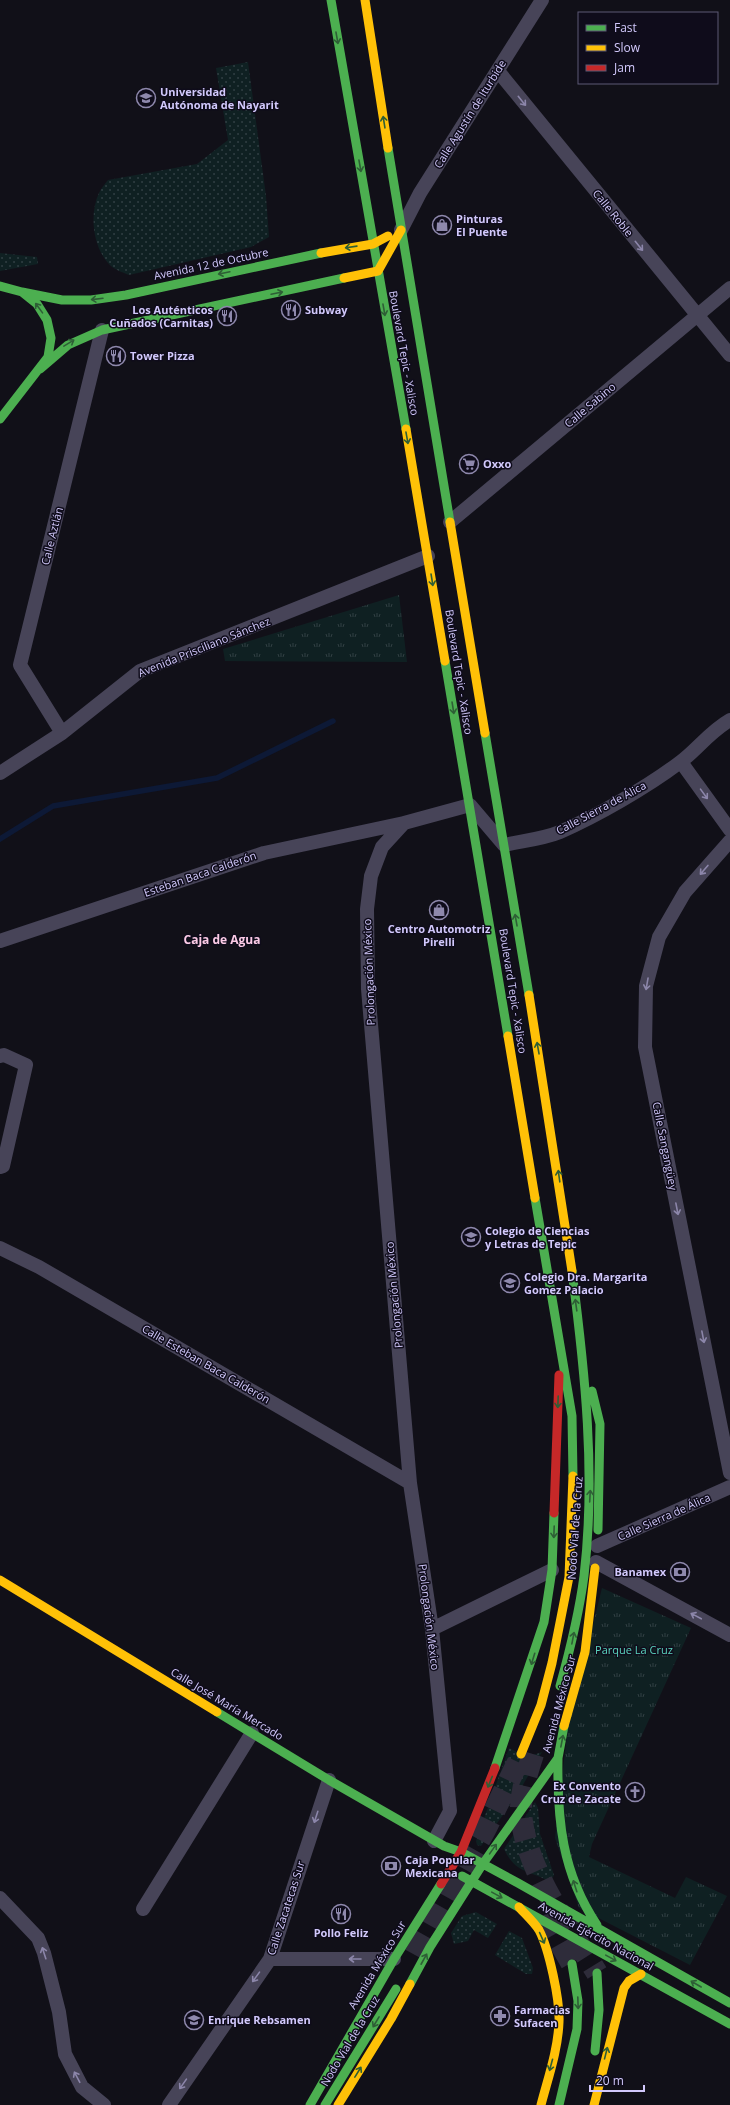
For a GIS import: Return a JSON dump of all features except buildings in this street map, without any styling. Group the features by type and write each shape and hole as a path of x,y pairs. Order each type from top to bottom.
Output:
{"main road":[{"name":"Boulevard Tepic - Xalisco","path":"331,0 428,556 560,1349"},
{"name":"Boulevard Tepic - Xalisco","path":"365,0 401,230 557,1163 581,1344"},
{"name":"Avenida 12 de Octubre","path":"0,286 62,300 91,300 126,295 329,251 373,244 401,230"},
{"path":"378,271 401,230"},
{"name":"Avenida 12 de Octubre","path":"40,369 65,345 86,335 102,330 378,271"},
{"name":"Avenida 12 de Octubre","path":"0,420 48,357 51,338 47,320 37,304 22,292"},
{"name":"Avenida 12 de Octubre","path":"10,393 26,386"},
{"name":"Avenida México Sur","path":"338,2105 391,2019 430,1947 473,1882 482,1865 533,1791 558,1758 564,1727 585,1652 597,1546 600,1490 600,1424 581,1344"},
{"name":"Nodo Vial de la Cruz","path":"556,1697 569,1657 586,1573 591,1489 589,1429 581,1344"},
{"name":"Avenida México Sur","path":"310,2105 394,1958 461,1852 492,1777 527,1677 544,1622 552,1570 560,1349"},
{"name":"Nodo Vial de la Cruz","path":"521,1754 541,1705 549,1677 569,1577 573,1488 572,1416 560,1349"},
{"name":"Calle José María Mercado","path":"0,1580 329,1780 439,1843 461,1852"},
{"path":"558,1758 558,1780 565,1855 579,1899 601,1931"},
{"path":"439,1843 451,1869"},
{"name":"Avenida Ejército Nacional","path":"461,1852 730,2003"},
{"name":"Avenida Ejército Nacional","path":"451,1869 730,2024"},
{"path":"519,1907 538,1929 546,1945 559,2010 560,2023 555,2051 541,2105"},
{"path":"560,2105 577,2029 578,2002 572,1964"},
{"path":"593,2063 597,2040 599,2010 597,1973"},
{"path":"594,2105 624,1988 629,1981 641,1974"},
{"name":"Nodo Vial de la Cruz","path":"325,2105 396,1989"},
{"path":"584,2105 587,2092"}],"street":[{"name":"Calle Agustín de Iturbide","path":"401,230 420,193 542,0"},
{"name":"Calle Roble","path":"498,71 730,355"},
{"name":"Calle Sabino","path":"450,522 696,315 729,290"},
{"name":"Calle Aztlán","path":"62,733 20,665 102,330"},
{"name":"Avenida Prisciliano Sánchez","path":"0,773 62,733 140,671 428,556"},
{"name":"Calle Sierra de Álica","path":"504,845 559,832 616,802 681,762 702,741 730,720"},
{"path":"681,762 730,830"},
{"path":"404,822 470,806 504,845"},
{"name":"Esteban Baca Calderón","path":"0,942 264,853 404,822"},
{"name":"Prolongación México","path":"404,822 382,847 371,876 367,909 368,989 410,1483 432,1628 450,1811 439,1843"},
{"name":"Calle Sangangüey","path":"730,841 685,892 659,938 646,986 645,1047 730,1473"},
{"path":"0,1056 4,1055 26,1065 3,1166 0,1167"},
{"name":"Calle Esteban Baca Calderón","path":"0,1248 39,1267 410,1483"},
{"name":"Calle Sierra de Álica","path":"597,1546 730,1487"},
{"path":"596,1562 730,1635"},
{"path":"432,1628 552,1570"},
{"path":"143,1909 252,1733"},
{"name":"Calle Zacatecas Sur","path":"169,2105 270,1959 329,1780"},
{"path":"0,1898 38,1938 44,1953 59,2012 65,2054 82,2087 104,2105"},
{"path":"270,1959 394,1958"}],"green space":[{"path":"248,62 266,196 269,237 251,247 129,275 113,267 103,256 94,230 94,210 101,189 108,180 197,164 228,140 216,68"},
{"path":"0,253 37,257 38,264 0,271"},
{"path":"399,595 407,662 225,661 223,649"},
{"name":"Parque La Cruz","path":"602,1588 691,1628 592,1844 589,1857 675,1898 686,1877 727,1896 690,1965 579,1908 555,1838 568,1726"},
{"path":"509,1748 527,1757 542,1752 517,1795 481,1846 477,1845 476,1841"},
{"path":"535,1802 538,1808 540,1834 554,1875 552,1879 547,1880 527,1872 517,1866 508,1857 504,1849"},
{"path":"476,1912 497,1924 488,1938 474,1930 468,1941 454,1944 451,1933 462,1916"},
{"path":"509,1931 522,1938 533,1968 532,1974 526,1974 495,1955"}],"waterway":[{"path":"0,839 53,806 217,778 333,721"}],"tunnel":[{"path":"533,1754 524,1784 521,1806 525,1835 531,1856 550,1897 597,1973"},
{"path":"415,1955 485,1830 518,1762"},
{"path":"544,1915 572,1964"}],"traffic: fast":[{"path":"331,0 406,429"},
{"path":"388,148 450,522"},
{"path":"22,292 62,300 91,300 126,295 321,253"},
{"path":"40,369 68,345 102,330 344,278"},
{"path":"0,286 22,292 37,304 47,320 51,338 48,357 0,419"},
{"path":"445,661 508,1036"},
{"path":"485,733 529,995"},
{"path":"535,1198 572,1416 573,1476"},
{"path":"560,1686 580,1604 584,1576 589,1500 589,1462 585,1385 572,1271"},
{"path":"592,1391 600,1424 598,1530"},
{"path":"495,1768 544,1622 552,1570 554,1513"},
{"path":"217,1712 329,1780 444,1846 461,1852 518,1883 730,2003"},
{"path":"410,1984 430,1947 482,1865 558,1758 564,1726"},
{"path":"558,1758 559,1803 564,1845 576,1886 597,1925"},
{"path":"462,1876 730,2024"},
{"path":"310,2105 394,1959 441,1884"},
{"path":"559,2105 577,2029 578,2001 572,1964"},
{"path":"595,2051 599,2010 597,1973"},
{"path":"325,2105 396,1989"}],"traffic: slow":[{"path":"365,0 388,148"},
{"path":"344,278 378,271 401,230"},
{"path":"321,253 373,244 388,236"},
{"path":"406,429 445,661"},
{"path":"450,522 485,733"},
{"path":"529,995 572,1271"},
{"path":"508,1036 535,1198"},
{"path":"521,1754 541,1705 552,1663 569,1577 573,1476"},
{"path":"564,1726 585,1652 595,1568"},
{"path":"0,1580 217,1712"},
{"path":"519,1907 537,1927 543,1939 550,1962 558,2001 559,2022 557,2043 541,2105"},
{"path":"594,2105 624,1988 629,1981 641,1974"},
{"path":"338,2105 391,2019 410,1984"}],"traffic: jam":[{"path":"554,1513 559,1375"},
{"path":"441,1884 461,1852 495,1768"}],"place":[{"name":"Universidad Autónoma de Nayarit","path":"146,98"},
{"name":"Pinturas El Puente","path":"442,225"},
{"name":"Subway","path":"291,310"},
{"name":"Los Auténticos Cuñados (Carnitas)","path":"227,316"},
{"name":"Tower Pizza","path":"116,356"},
{"name":"Oxxo","path":"469,464"},
{"name":"Centro Automotriz Pirelli","path":"439,910"},
{"name":"Colegio de Ciencias y Letras de Tepic","path":"471,1237"},
{"name":"Colegio Dra. Margarita Gomez Palacio","path":"510,1283"},
{"name":"Banamex","path":"680,1572"},
{"name":"Ex Convento Cruz de Zacate","path":"635,1792"},
{"name":"Caja Popular Mexicana","path":"391,1866"},
{"name":"Pollo Feliz","path":"341,1914"},
{"name":"Farmacias Sufacen","path":"500,2016"},
{"name":"Enrique Rebsamen","path":"194,2020"}],"district":[{"name":"Caja de Agua","path":"222,940"}]}
